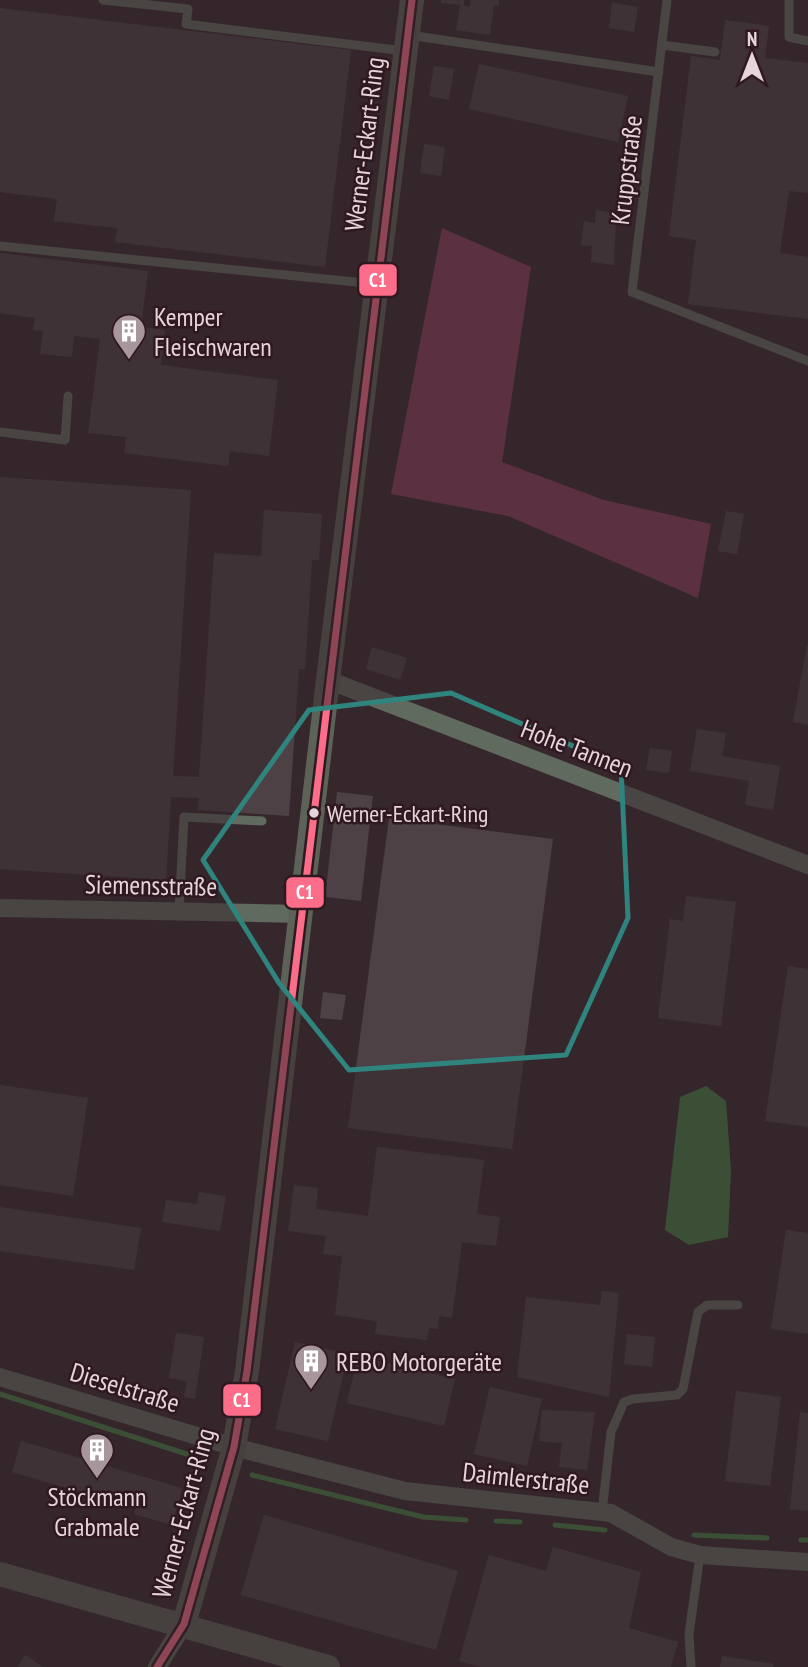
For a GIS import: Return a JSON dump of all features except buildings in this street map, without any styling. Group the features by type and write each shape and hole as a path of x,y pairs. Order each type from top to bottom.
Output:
{"street":[{"name":"Werner-Eckart-Ring","path":"184,1623 234,1447 247,1371 328,680 412,0"},
{"name":"Hohe Tannen","path":"328,680 808,865"},
{"name":"Siemensstraße","path":"0,908 302,914"},
{"name":"Dieselstraße","path":"0,1377 234,1447"},
{"name":"Daimlerstraße","path":"234,1447 405,1491 611,1513 671,1547 701,1555 808,1562"},
{"path":"0,1574 184,1623 328,1667"},
{"path":"157,1667 184,1623"}],"lane":[{"path":"103,0 188,9 187,24 406,43 659,72"},
{"name":"Kruppstraße","path":"667,0 632,292 808,361"},
{"path":"789,0 789,37 808,41"},
{"path":"662,45 715,52"},
{"path":"0,246 377,284"},
{"path":"0,432 65,440 68,396"},
{"path":"179,911 184,817 262,821"},
{"path":"602,1512 611,1432 624,1402 677,1395 683,1389 698,1312 707,1305 738,1305"},
{"path":"691,1667 689,1634 701,1555"}],"highlighted area":[{"path":"451,693 621,767 628,918 566,1055 349,1070 279,983 203,860 309,710"}],"shaded area":[{"path":"442,228 531,267 502,462 604,500 711,524 698,598 508,516 391,494"},
{"path":"706,1086 726,1101 731,1171 728,1237 689,1245 665,1230 680,1097"}],"waterway":[{"path":"0,1394 196,1457"},
{"path":"252,1475 423,1517 466,1520"},
{"path":"496,1521 520,1522"},
{"path":"555,1525 605,1530"},
{"path":"694,1535 767,1538"},
{"path":"801,1540 808,1540"}],"transit line":[{"name":"C1","path":"157,1667 184,1624 234,1447 247,1371 412,0"}],"place":[{"name":"Kemper Fleischwaren","path":"129,361"},
{"name":"Werner-Eckart-Ring","path":"314,813"},
{"name":"REBO Motorgeräte","path":"311,1391"},
{"name":"Stöckmann Grabmale","path":"97,1480"}]}
